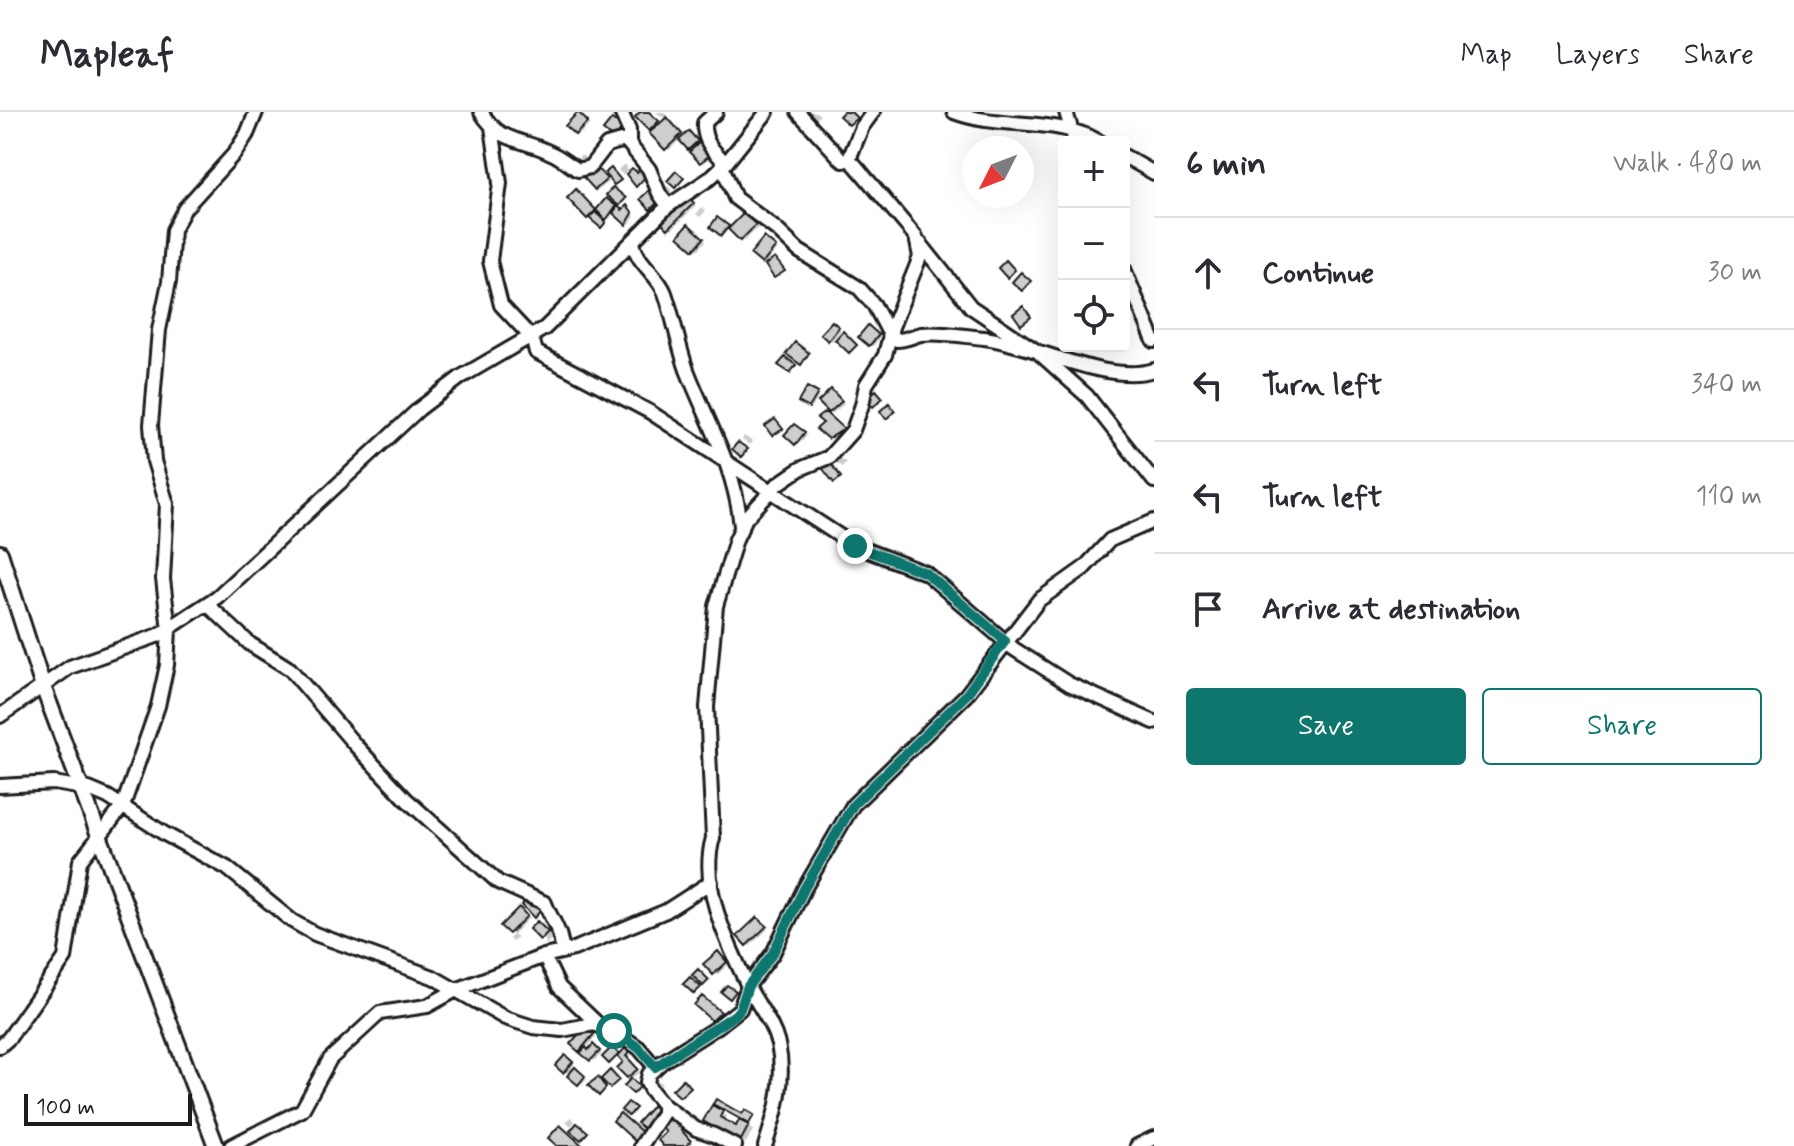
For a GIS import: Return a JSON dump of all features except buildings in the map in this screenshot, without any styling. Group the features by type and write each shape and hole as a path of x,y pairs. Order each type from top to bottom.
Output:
{"main road":[{"path":"0,553 42,684 216,1146"}],"street":[{"path":"0,1046 9,1038 65,958 80,861 123,806 158,706 167,665 169,630 163,579 167,504 154,461 151,425 159,330 167,297 173,230 185,208 234,154 256,112"},
{"path":"481,112 492,127 508,138 553,153 582,171 590,167 607,145 628,139"},
{"path":"621,112 629,130 628,139 649,169 668,206"},
{"path":"716,112 704,123 703,133 724,164 735,198 799,251 859,288 874,305 890,335 902,341 921,334 987,338 1033,348 1080,365 1131,374 1154,370"},
{"path":"0,716 42,684 79,663 169,630 226,590 429,400 461,377 532,338 555,319 668,206 709,179 767,112"},
{"path":"784,112 808,125"},
{"path":"798,112 843,161 849,159 862,127 873,112"},
{"path":"954,112 980,120 1074,136 1066,112"},
{"path":"492,127 500,183 490,261 501,305 532,338 536,352 650,412 855,546 926,573 1005,641 1069,684 1154,722"},
{"path":"849,159 971,307 1033,348 1087,396 1154,481"},
{"path":"1130,159 1154,173"},
{"path":"765,1146 780,1097 780,1061 771,1022 748,986 720,917 708,856 713,838 707,707 718,599 741,526 771,491 800,469 829,457 853,430 866,385 882,363 920,257 916,237"},
{"path":"633,242 637,254 664,290 686,365 736,487 741,526"},
{"path":"1129,280 1154,341"},
{"path":"735,1146 696,1129 663,1105 647,1082 655,1067 740,1009 748,986 773,953 804,889 853,805 966,695 1039,600 1084,568 1110,540 1154,521"},
{"path":"207,604 250,644 290,669 407,800 498,882 545,903 562,935 562,952"},
{"path":"0,786 54,783 82,787 123,806 165,834 227,868 292,921 315,934 393,961 456,990 505,1018 533,1027 562,1030 583,1024 600,1026"},
{"path":"231,1146 302,1110 330,1059 380,1013 427,1006 456,990 544,956 574,949 666,911 711,882"},
{"path":"544,956 559,987 600,1026 629,1040 655,1067"},
{"path":"641,1146 663,1113 663,1105"},
{"path":"1137,1146 1154,1138"}],"route":[{"path":"614,1031 639,1048 655,1067 735,1015 748,986 773,953 804,889 853,805 966,695 1005,641 926,573 855,546"}]}
